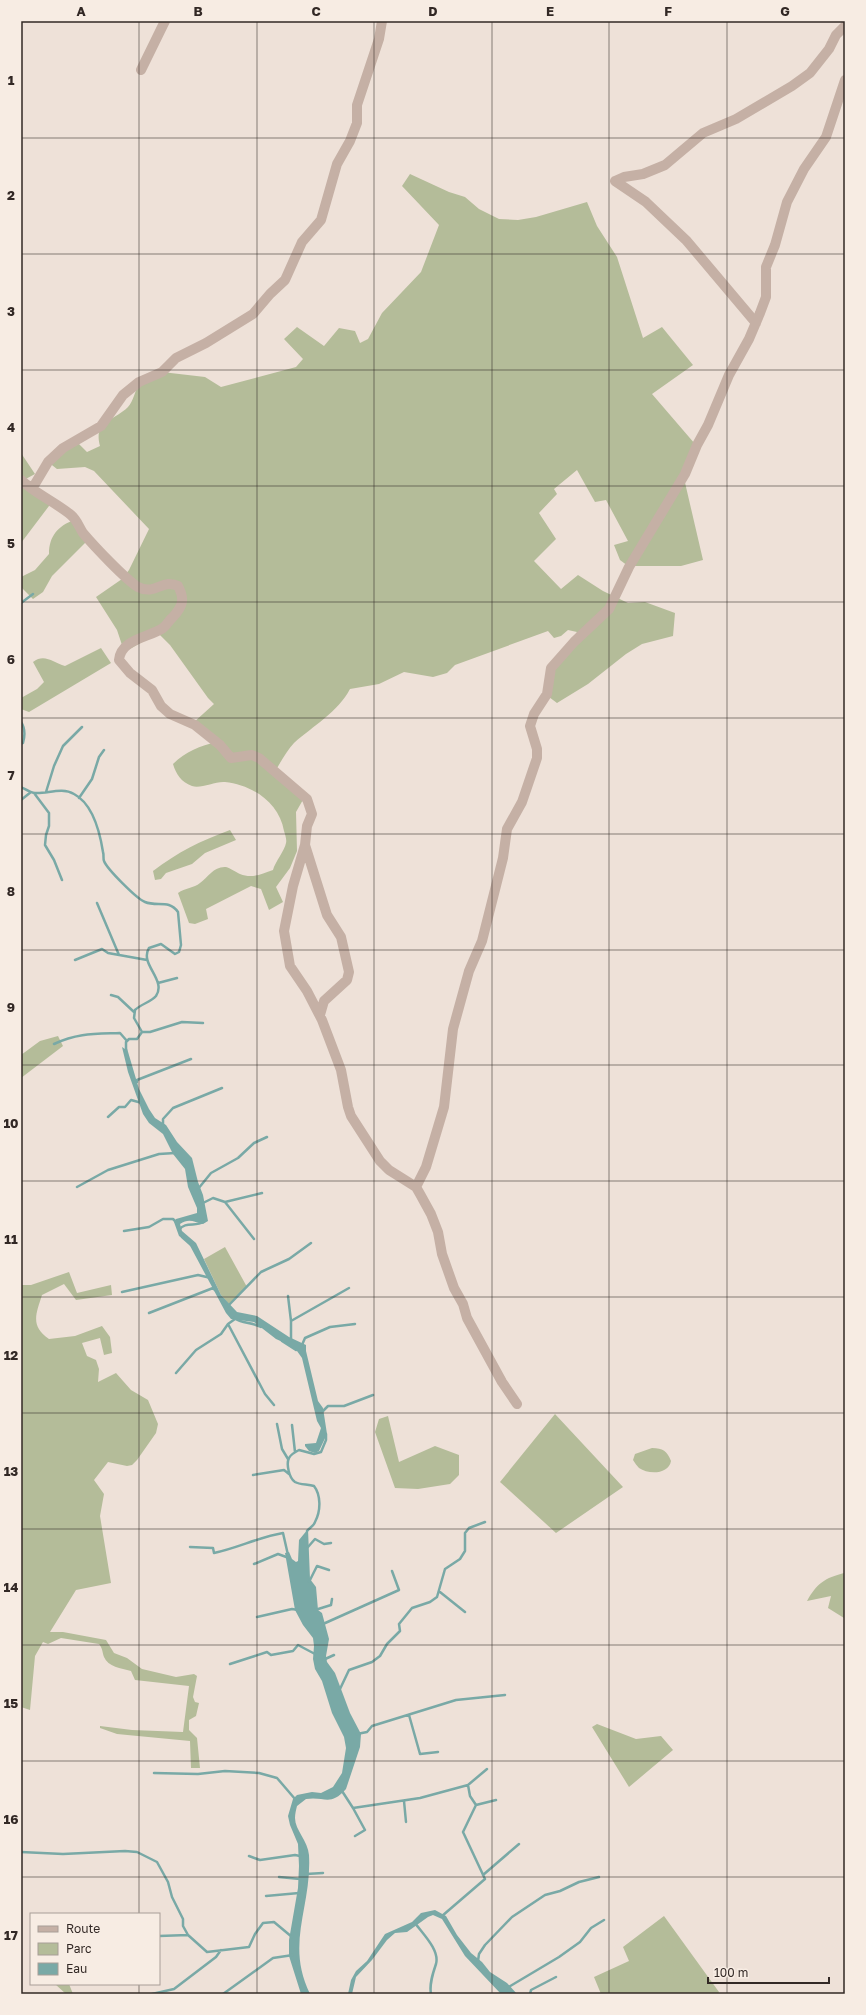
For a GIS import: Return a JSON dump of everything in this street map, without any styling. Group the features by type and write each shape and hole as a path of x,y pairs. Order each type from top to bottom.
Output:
{"street":[{"path":"141,70 165,21"},
{"path":"32,488 48,462 63,448 102,426 123,395 139,382 162,372 176,358 206,343 253,314 270,294 285,280 302,242 321,220 337,164 350,141 357,123 357,105 379,39 382,21"},
{"path":"756,322 686,240 646,202 615,181 624,177 643,174 665,165 703,133 736,119 792,86 810,73 829,49 836,35 845,26"},
{"path":"416,1187 426,1167 444,1107 453,1029 469,971 482,941 503,858 507,829 522,802 537,758 537,749 530,726 534,714 547,694 551,668 611,604 628,567 685,474 729,375 756,322 766,297 766,266 775,245 787,202 804,169 826,137 845,80"},
{"path":"21,480 71,515 89,539 130,581 138,587 146,590 154,590 170,584 178,586 182,595 182,607 162,628 128,644 122,650 120,663 152,690 161,706 170,714 195,725 220,745 231,758 252,755 259,758 305,798 312,814 307,826 305,845 293,886 284,932 293,973 307,992 320,1015 341,1070 351,1116 380,1161 389,1170 416,1187 431,1214 438,1232 442,1254 454,1288 463,1304 467,1318 502,1382 517,1404"},
{"path":"305,845 327,915 341,937 349,972 347,980 324,1001 320,1015"}],"green space":[{"path":"410,174 449,192 465,197 479,209 499,219 518,220 536,217 587,202 597,226 617,257 643,338 662,327 693,365 652,394 695,444 683,474 703,560 681,566 628,566 620,560 614,545 628,541 606,500 595,502 577,470 554,489 557,494 539,513 556,539 534,561 561,589 578,575 603,591 628,603 645,602 675,613 673,636 642,644 626,654 588,684 557,703 545,694 546,680 577,632 568,630 561,636 554,638 548,631 455,665 447,673 433,677 404,672 379,684 350,689 332,712 294,743 275,771 304,798 296,812 297,851 290,868 276,887 283,902 269,910 261,889 251,886 206,909 208,919 195,924 189,923 178,893 198,885 212,872 222,867 226,867 240,874 249,876 273,870 284,849 286,837 281,821 276,812 263,797 254,791 225,782 196,787 182,780 177,774 173,764 178,759 205,745 217,742 193,723 214,704 208,698 170,645 158,633 130,649 122,645 117,630 96,597 122,579 129,570 149,529 94,471 85,467 57,469 48,462 76,441 87,452 100,446 99,431 102,426 130,405 139,382 162,372 205,377 221,387 296,367 303,359 284,339 297,327 324,346 339,328 355,331 360,343 368,339 382,313 421,272 439,225 402,186"},
{"path":"21,453 35,474 22,481 52,502 21,543"},
{"path":"74,520 88,540 52,576 43,592 33,599 21,587 21,577 35,570 49,554 49,548 56,532 63,525"},
{"path":"101,648 111,663 29,712 21,709 21,698 37,689 44,682 33,662 41,658 65,666"},
{"path":"230,830 236,840 205,853 192,864 166,873 161,879 155,880 153,871 171,858 209,838"},
{"path":"58,1036 63,1046 21,1078 21,1055 40,1041"},
{"path":"225,1247 247,1287 229,1304 221,1295 204,1259"},
{"path":"69,1272 77,1293 111,1285 112,1295 76,1300 64,1284 42,1295 36,1319 39,1329 49,1339 75,1336 102,1326 110,1337 112,1353 104,1355 100,1338 82,1343 87,1356 96,1360 99,1369 98,1382 116,1373 131,1390 148,1400 158,1424 156,1433 132,1465 127,1466 108,1462 94,1480 104,1494 100,1516 111,1583 76,1590 50,1632 63,1632 106,1640 114,1653 127,1658 142,1669 176,1677 194,1674 197,1676 193,1697 195,1702 199,1703 196,1716 189,1720 189,1730 197,1738 200,1768 191,1768 190,1741 117,1734 100,1728 100,1726 132,1730 183,1732 189,1686 135,1680 131,1671 115,1667 108,1663 99,1644 61,1638 48,1644 43,1642 35,1656 30,1710 21,1707 21,1285 31,1285"},
{"path":"555,1414 623,1487 556,1533 500,1482"},
{"path":"388,1416 399,1462 435,1446 459,1455 459,1475 450,1484 418,1489 395,1488 375,1432 379,1419"},
{"path":"652,1448 662,1449 668,1455 671,1461 667,1469 658,1472 648,1472 639,1468 635,1463 633,1460 635,1454"},
{"path":"844,1573 844,1618 828,1608 831,1596 807,1601 814,1590 822,1582"},
{"path":"597,1724 636,1739 661,1736 673,1750 629,1787 592,1727"},
{"path":"664,1916 719,1992 718,1994 601,1994 594,1977 629,1961 623,1947"},
{"path":"56,1985 69,1985 73,1994 66,1994"}],"water":[{"path":"126,1045 139,1089 149,1109 155,1118 166,1125 177,1142 192,1158 203,1195 208,1221 203,1224 192,1221 183,1222 180,1224 182,1231 196,1243 221,1295 237,1312 257,1316 289,1337 306,1345 306,1351 318,1401 323,1408 327,1434 319,1451 315,1453 309,1451 305,1444 316,1443 321,1428 317,1421 302,1358 297,1351 276,1339 254,1322 231,1319 226,1313 188,1242 179,1236 174,1222 176,1219 197,1213 197,1208 188,1187 185,1169 173,1154 163,1134 149,1123 143,1114 128,1072 122,1047 125,1049"},
{"path":"308,1529 310,1579 316,1587 318,1610 322,1613 329,1639 326,1656 327,1662 335,1673 350,1713 361,1734 360,1747 346,1789 336,1798 327,1800 313,1798 306,1799 297,1806 296,1809 296,1822 309,1855 309,1874 299,1941 303,1976 310,1994 301,1994 289,1956 289,1940 298,1888 299,1866 298,1844 288,1816 293,1799 297,1795 312,1792 321,1793 333,1787 342,1773 346,1748 344,1737 332,1713 322,1681 315,1669 313,1659 313,1638 303,1625 295,1610 285,1553 289,1552 292,1559 296,1562 298,1561 299,1540"},
{"path":"435,1910 446,1916 457,1935 471,1953 482,1962 490,1972 507,1983 517,1994 501,1994 465,1956 442,1919 433,1915 407,1932 395,1933 387,1940 372,1960 356,1977 352,1994 348,1994 351,1980 356,1971 367,1961 385,1934 412,1922 421,1913"}],"waterway":[{"path":"21,603 33,594"},
{"path":"21,722 24,729 23,743 21,744"},
{"path":"46,792 54,766 63,746 82,727"},
{"path":"79,798 92,779 99,757 104,750"},
{"path":"21,787 35,793 65,791 74,794 81,799 91,812 98,828 106,865 116,877 141,900 149,903 167,904 178,912 181,945 179,952 175,954 161,944 149,948 147,960 156,978 158,990 154,998 135,1010 134,1018 142,1032 137,1039 129,1039 126,1042 126,1051"},
{"path":"21,800 31,792"},
{"path":"34,793 49,813 49,826 45,845 54,860 62,880"},
{"path":"97,903 119,955"},
{"path":"75,960 102,949 108,953 147,960"},
{"path":"158,983 177,978"},
{"path":"111,995 118,997 134,1012"},
{"path":"142,1032 150,1032 182,1022 203,1023"},
{"path":"54,1044 79,1036 120,1033 127,1041"},
{"path":"137,1082 137,1080 191,1059"},
{"path":"163,1126 163,1119 173,1108 222,1088"},
{"path":"108,1117 119,1107 125,1107 131,1100 142,1103"},
{"path":"198,1189 211,1173 238,1158 254,1143 267,1137"},
{"path":"77,1187 108,1170 159,1154 175,1153"},
{"path":"225,1202 262,1193"},
{"path":"203,1203 213,1198 225,1202 254,1239"},
{"path":"124,1231 149,1227 163,1219 173,1219 177,1223"},
{"path":"179,1230 181,1227 203,1222"},
{"path":"182,1237 191,1245"},
{"path":"228,1306 261,1272 289,1259 311,1243"},
{"path":"122,1292 198,1275 211,1278"},
{"path":"149,1313 213,1288 215,1290"},
{"path":"291,1340 291,1321 349,1288"},
{"path":"288,1296 291,1321"},
{"path":"234,1318 261,1327"},
{"path":"176,1373 196,1350 221,1334 228,1324 235,1319"},
{"path":"228,1324 265,1394 274,1405"},
{"path":"302,1345 305,1338 330,1327 355,1324"},
{"path":"282,1341 296,1350"},
{"path":"322,1412 328,1406 344,1406 373,1395"},
{"path":"277,1424 282,1449 288,1459"},
{"path":"292,1425 295,1452"},
{"path":"307,1531 313,1526 317,1518 319,1503 318,1494 314,1486 299,1484 293,1480 289,1471 288,1461 291,1455 299,1450 314,1454 321,1452 326,1440 326,1434"},
{"path":"253,1475 284,1470 289,1474"},
{"path":"340,1689 349,1670 372,1662 380,1656 387,1644 400,1631 399,1624 412,1608 430,1602 437,1597 445,1569 460,1559 465,1551 465,1533 469,1528 485,1522"},
{"path":"190,1547 213,1548 214,1553 283,1533 288,1555"},
{"path":"308,1547 315,1539 324,1544 331,1543"},
{"path":"254,1564 278,1554 289,1558"},
{"path":"309,1582 317,1566 329,1570"},
{"path":"323,1624 399,1590 392,1571"},
{"path":"440,1592 465,1612"},
{"path":"315,1610 331,1605 332,1599"},
{"path":"257,1617 292,1609 298,1610"},
{"path":"230,1664 267,1652 271,1655 293,1651 298,1645 315,1654"},
{"path":"323,1660 334,1655"},
{"path":"357,1734 367,1732 372,1726 456,1700 505,1695"},
{"path":"409,1715 420,1754 438,1752"},
{"path":"342,1791 353,1808 420,1798 468,1785 487,1769"},
{"path":"154,1773 198,1774 225,1771 259,1773 277,1778 295,1799"},
{"path":"442,1916 485,1879 463,1832 476,1805 470,1796 468,1785"},
{"path":"476,1805 496,1800"},
{"path":"404,1801 406,1822"},
{"path":"353,1808 365,1830 355,1836"},
{"path":"483,1875 519,1844"},
{"path":"21,1852 63,1854 125,1851 137,1852 157,1862 168,1882 172,1897 183,1919 183,1926 188,1935 207,1952 249,1947 255,1934 263,1923 274,1922 292,1937"},
{"path":"249,1856 260,1860 295,1855 300,1856"},
{"path":"306,1874 323,1873"},
{"path":"279,1877 300,1879"},
{"path":"478,1961 479,1954 485,1945 512,1917 545,1895 560,1891 579,1882 599,1877"},
{"path":"266,1896 299,1893"},
{"path":"507,1988 559,1957 580,1942 591,1928 604,1920"},
{"path":"415,1923 430,1942 437,1959 431,1982 431,1994"},
{"path":"160,1936 188,1935"},
{"path":"152,1994 174,1989 216,1957 221,1950"},
{"path":"223,1994 273,1958 293,1955"},
{"path":"530,1994 531,1990 556,1977"}]}
